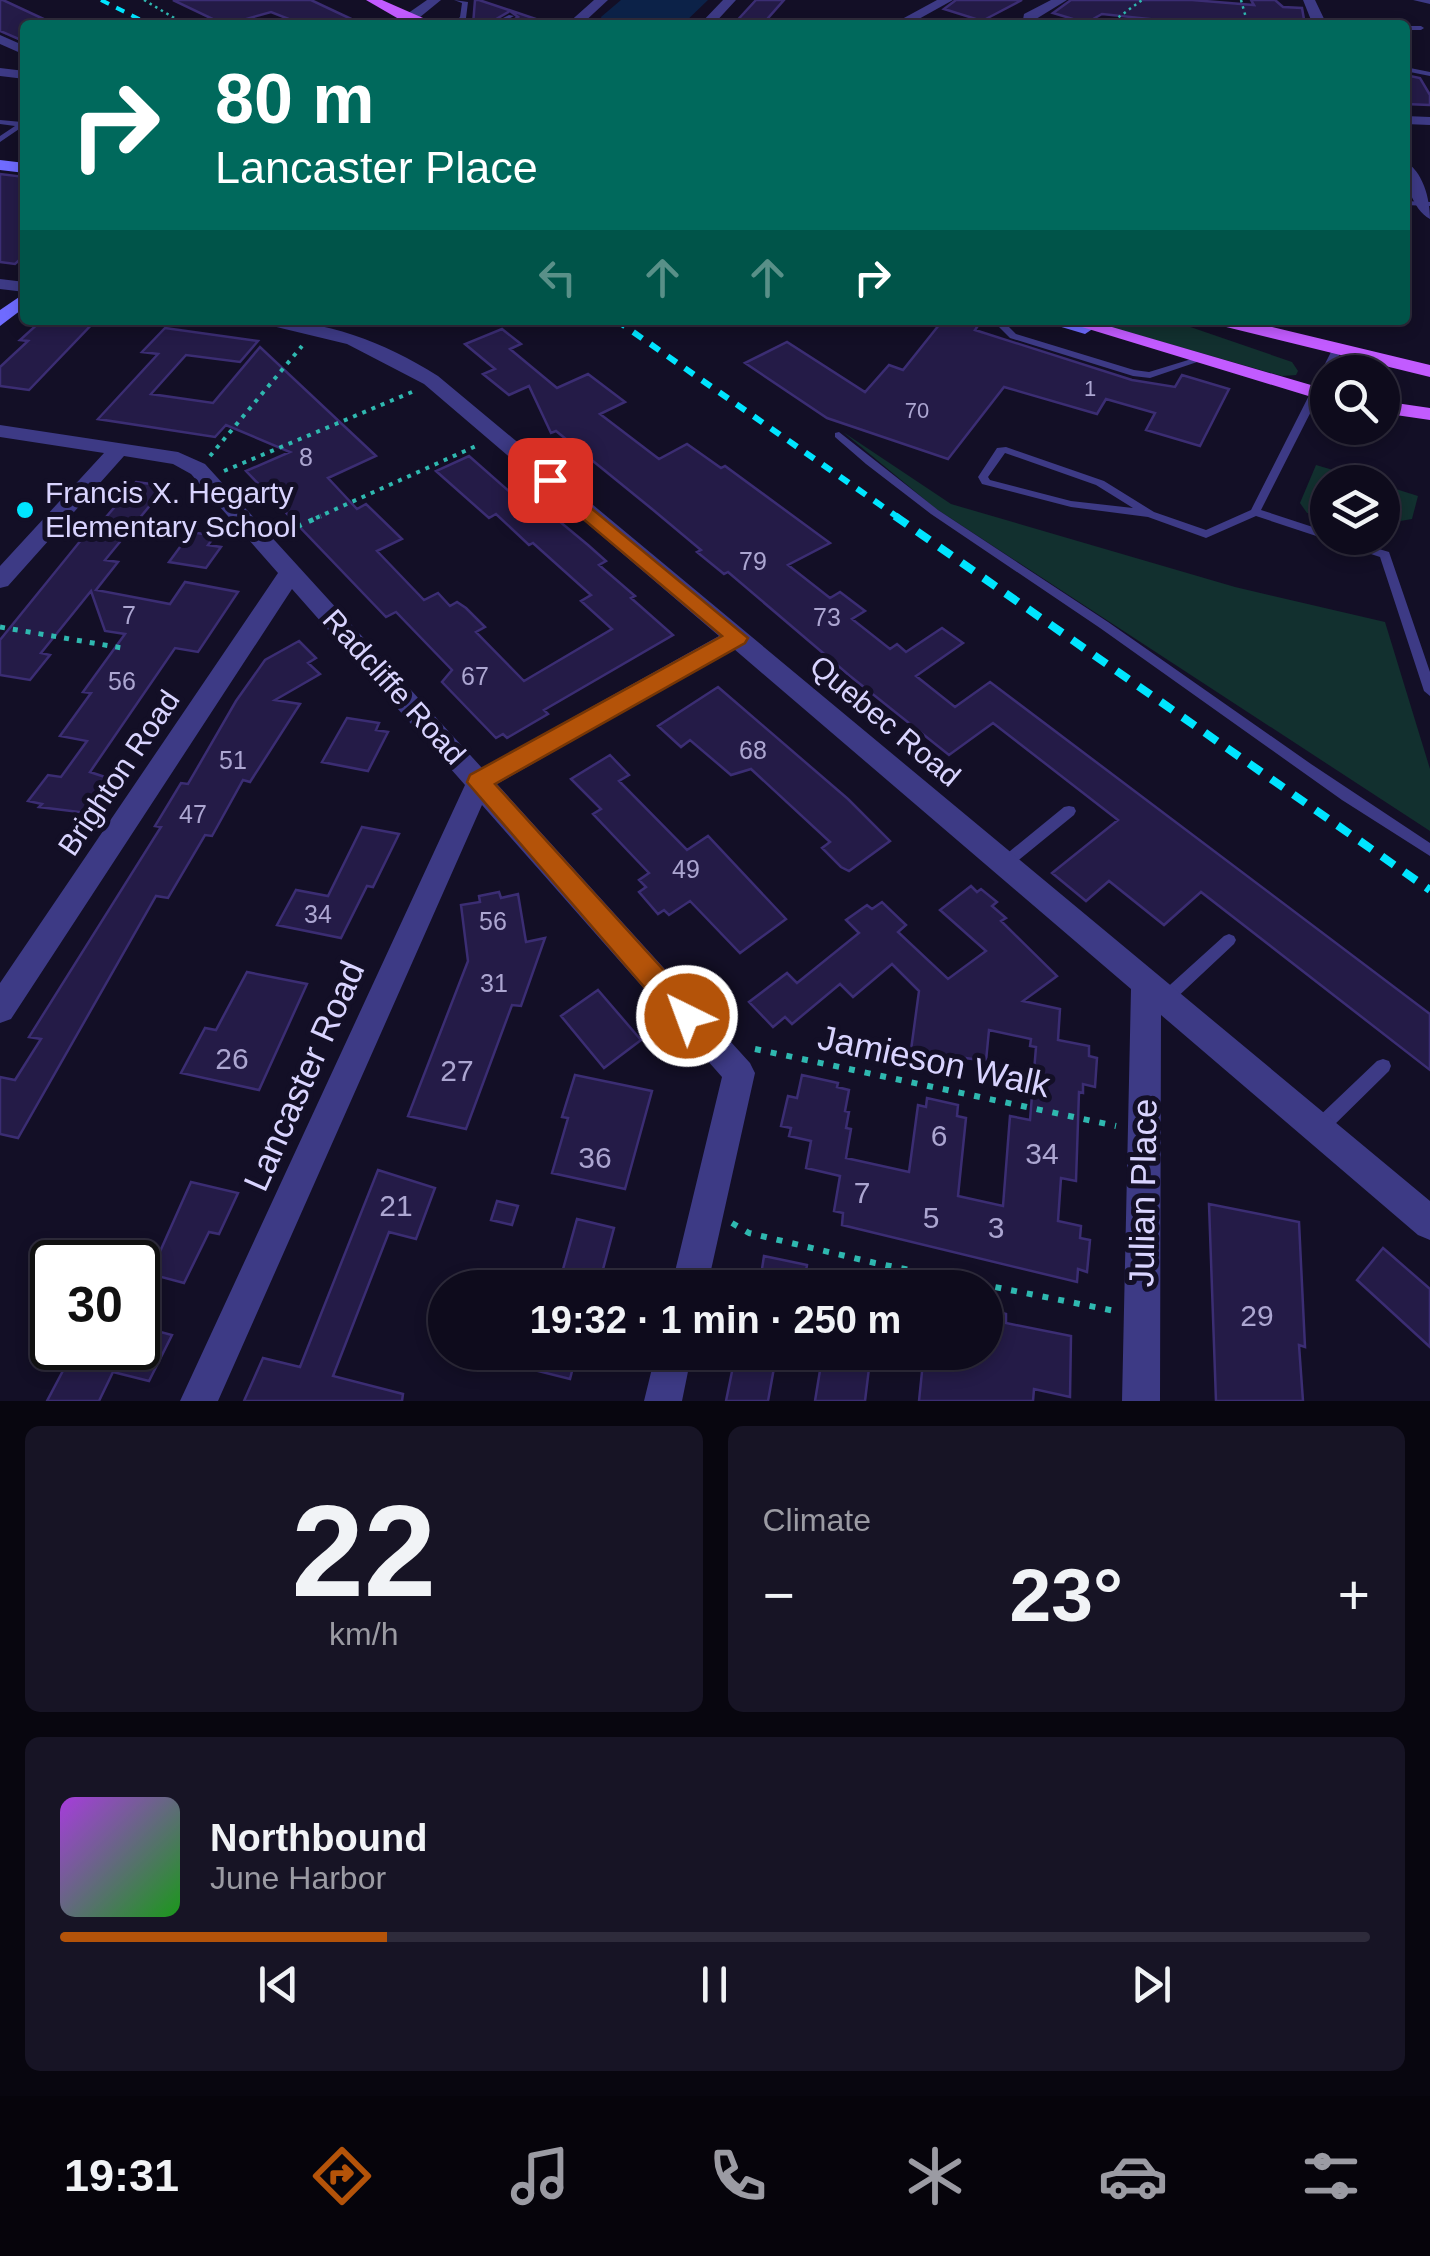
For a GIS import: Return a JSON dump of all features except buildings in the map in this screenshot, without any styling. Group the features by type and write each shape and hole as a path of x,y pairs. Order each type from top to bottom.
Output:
{"main road":[{"path":"372,0 403,20"},
{"path":"0,320 20,302"},
{"path":"1080,325 1310,391"},
{"path":"1240,325 1430,372"},
{"path":"1400,410 1430,414"}],"street":[{"path":"412,20 435,0"},
{"path":"582,20 602,0"},
{"path":"711,20 730,0"},
{"path":"908,20 948,0"},
{"path":"1029,20 1061,0"},
{"path":"1420,0 1430,0"},
{"path":"1410,175 1428,208"},
{"name":"Quebec Road","path":"300,325 373,346 434,383 1430,1224"},
{"name":"Radcliffe Road","path":"0,431 178,458 203,474 738,1073 693,1270"},
{"path":"0,580 118,450"},
{"name":"Brighton Road","path":"0,1009 291,572"},
{"path":"479,782 737,638"},
{"name":"Lancaster Road","path":"199,1401 479,782"},
{"name":"Julian Place","path":"1141,1401 1144,1132 1155,992"},
{"path":"663,1401 670,1370"}],"lane":[{"path":"456,0 465,2 460,20"},
{"path":"503,20 511,16"},
{"path":"1410,28 1421,28"},
{"path":"1003,325 1013,336 1134,373 1150,375 1198,360"},
{"path":"1335,355 1337,350"},
{"path":"1150,514 1071,504 982,478 1001,450 1006,450 1100,483 1150,514 1206,534 1255,512 1310,414"},
{"path":"839,435 882,476 944,522 1102,624 1430,850"},
{"path":"1255,512 1310,530"},
{"path":"1382,555 1430,691"},
{"path":"1004,864 1070,811"},
{"path":"1155,992 1229,940"},
{"path":"1318,1129 1383,1066"}],"path":[{"path":"144,0 178,20"},
{"path":"1115,20 1142,0"},
{"path":"203,474 318,328"},
{"path":"203,474 434,383"},
{"path":"264,542 497,436"},
{"path":"0,628 128,649"},
{"name":"Jamieson Walk","path":"713,1045 767,1050 1144,1132"},
{"path":"705,1216 738,1225 749,1233 875,1263 1142,1317"}],"green space":[{"path":"1103,325 1185,325 1292,362 1298,371 1296,375 1282,376"},
{"path":"843,432 951,504 1235,587 1385,622 1430,769 1430,831 935,508"},
{"path":"1310,479 1310,514 1300,503"},
{"path":"1400,490 1418,496 1412,519 1400,521"}],"water":[{"path":"621,0 708,0 687,20 601,17"}],"railway":[{"path":"101,0 141,20"},
{"path":"623,325 899,518"},
{"path":"895,516 1430,890"}],"place":[{"name":"Francis X. Hegarty Elementary School","path":"25,510"}],"route":[{"path":"550,480 737,638 479,782 687,1016"}]}
